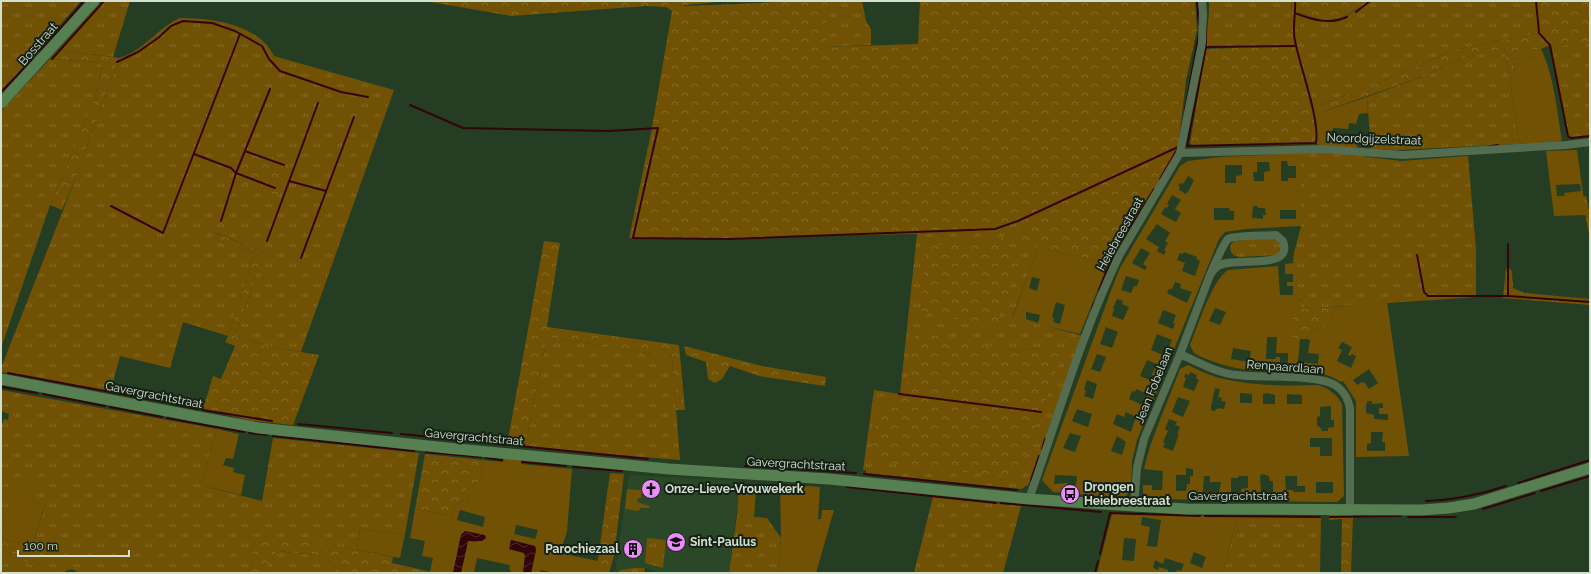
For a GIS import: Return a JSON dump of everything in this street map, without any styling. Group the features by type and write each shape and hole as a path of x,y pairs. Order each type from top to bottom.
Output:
{"street":[{"name":"Bosstraat","path":"1,103 94,1"},
{"name":"Heiebreestraat","path":"1029,499 1082,345 1113,268 1180,153 1202,43 1202,1"},
{"name":"Noordgijzelstraat","path":"1180,153 1322,149 1403,155 1566,145 1590,142"},
{"name":"Jean Fobelaan","path":"1134,506 1137,468 1144,439 1180,354 1210,275 1222,247 1230,237 1276,235 1283,241 1284,251 1282,255 1277,258 1269,260 1228,262 1217,266 1210,275"},
{"name":"Renpaardlaan","path":"1180,354 1221,372 1236,375 1322,379 1340,389 1349,403 1350,410 1350,509"},
{"name":"Gavergrachtstraat","path":"1,379 204,418 280,430 447,448 669,469 845,480 1029,499 1134,506 1187,508 1421,510 1460,507 1590,468"}],"shaded area":[{"name":"Sint-Paulus","path":"629,475 740,481 729,573 659,573 645,568 633,568 620,570 615,573"}],"green space":[{"path":"1,1 81,1 1,92"},
{"path":"102,1 130,1 113,57 58,50"},
{"path":"425,1 726,1 676,6 829,1 825,47 918,44 920,1 1195,1 1197,30 1186,80 1178,147 1161,181 1108,264 1018,242 1017,221 995,229 917,234 793,236 728,239 629,238 651,133 672,11 666,7 647,6 511,16"},
{"path":"829,1 862,1 866,21 871,29 871,45 824,47"},
{"path":"1209,1 1292,1 1291,8 1299,30 1301,12 1321,20 1337,19 1370,1 1590,1 1590,136 1571,138 1568,136 1550,45 1539,33 1453,50 1386,80 1311,108 1296,44 1296,46 1246,48 1206,47"},
{"path":"1292,1 1370,1 1337,19 1321,19 1301,12 1299,30 1296,33 1290,31"},
{"path":"1536,1 1590,1 1590,42 1557,47 1550,45 1541,49 1532,49 1533,56 1514,59 1515,77 1510,79 1504,49 1466,57 1427,75 1313,115 1317,133 1317,144 1193,146 1190,143 1206,49 1296,46 1311,108 1386,80 1453,50 1539,33"},
{"path":"180,18 206,19 233,25 246,30 257,37 267,45 274,56 394,90 301,352 275,348 235,336 264,252 214,232 212,238 255,253 228,336 183,322 170,368 120,356 110,393 1,372 1,368 75,180 119,58 136,50 164,27"},
{"path":"1504,49 1510,79 1519,144 1397,150 1371,149 1367,97 1427,75 1466,57"},
{"path":"1531,49 1541,49 1549,70 1562,140 1556,142 1519,144 1510,79 1515,77 1514,59 1533,56"},
{"path":"58,50 119,58 75,180 62,210 50,205 94,101 102,67 98,62 50,59"},
{"path":"50,59 98,62 102,66 94,101 50,205 1,348 1,111"},
{"path":"1367,97 1368,113 1359,114 1356,124 1349,123 1348,129 1333,128 1333,130 1331,130 1330,137 1358,139 1357,149 1322,146 1317,144 1317,133 1313,115"},
{"path":"247,147 290,163 278,196 235,180"},
{"path":"1577,150 1586,215 1554,216 1546,151","holes":["1580,184 1581,191 1564,193 1565,196 1557,196 1556,185"]},
{"path":"1327,152 1401,161 1468,156 1476,249 1476,297 1301,309 1293,261 1301,226 1301,153"},
{"path":"1301,153 1301,226 1246,229 1225,232 1219,239 1137,440 1132,461 1131,490 1124,498 1053,492 1042,480 1120,268 1180,166 1188,161 1220,157","holes":["1281,161 1287,161 1288,166 1296,166 1296,178 1288,178 1288,181 1281,181","1257,162 1269,162 1270,171 1264,172 1264,181 1254,181 1253,172 1257,172","1225,165 1242,165 1242,175 1236,176 1236,183 1225,183","1188,176 1194,180 1186,194 1179,190 1180,187 1178,186 1180,183 1183,184","1172,195 1181,200 1175,209 1181,213 1176,222 1161,214 1165,207 1167,208 1169,205 1167,204","1253,206 1265,208 1266,215 1263,215 1263,219 1252,218","1214,208 1229,208 1230,211 1234,211 1234,220 1214,220","1280,210 1296,210 1296,219 1280,219","1157,224 1170,233 1165,241 1168,243 1164,250 1166,251 1164,255 1157,251 1159,247 1146,239","1141,248 1150,253 1143,264 1147,267 1145,270 1132,263","1184,252 1197,257 1196,259 1200,261 1195,276 1182,271 1185,263 1177,260 1180,253 1183,254","1126,276 1139,280 1137,286 1134,286 1131,293 1121,290","1175,282 1181,284 1180,288 1192,292 1187,303 1167,293 1169,289 1172,289","1117,299 1123,301 1122,304 1129,307 1123,320 1112,316 1113,308","1163,310 1176,315 1173,323 1175,324 1173,329 1158,323","1106,327 1118,332 1112,348 1100,344","1157,334 1172,340 1165,356 1151,350","1097,354 1106,357 1100,372 1091,369","1147,360 1156,364 1152,375 1154,376 1152,381 1140,376","1087,380 1097,384 1093,399 1084,396","1136,389 1148,394 1142,405 1129,399 1132,391 1135,392","1077,409 1092,414 1088,427 1072,421","1126,412 1136,417 1131,432 1113,424 1117,414 1124,417","1070,433 1081,436 1075,452 1063,448","1117,436 1126,442 1122,455 1111,451","1055,475 1077,476 1076,485 1067,485 1067,483 1054,484"]},
{"path":"1586,196 1590,216 1590,240 1582,197"},
{"path":"1018,221 1019,242 1039,247 1012,317 1083,336 1043,452 1028,485 1021,489 866,473 866,470 863,470 874,390 900,394 917,234 995,229","holes":["1039,348 871,461 1005,349 1024,350"]},
{"path":"213,232 264,252 235,336 275,348 319,355 293,425 253,421 203,409 213,376 221,379 235,346 225,342 255,253 212,238"},
{"path":"1005,238 1008,252 1021,256 995,329 921,310 927,246"},
{"path":"1271,238 1279,241 1282,248 1277,255 1240,257 1235,256 1230,249 1234,241"},
{"path":"544,241 560,243 547,327 679,345 685,410 676,410 672,357 547,337 525,447 507,445"},
{"path":"1039,247 1108,264 1080,334 1012,318","holes":["1032,277 1040,279 1037,291 1029,288","1056,302 1065,305 1060,324 1053,322 1054,318 1052,317","1026,312 1040,315 1038,323 1026,319"]},
{"path":"1294,263 1301,309 1293,310 1293,339 1300,339 1298,362 1318,364 1319,354 1308,353 1310,340 1306,339 1313,331 1330,326 1335,307 1387,302 1409,456 1356,457 1356,401 1343,381 1341,382 1332,377 1313,372 1261,371 1235,368 1194,353 1190,345 1211,293 1222,275 1228,270 1278,266 1280,295 1293,295 1293,286 1287,286 1287,282 1293,282 1293,274 1285,274 1285,264","holes":["1215,308 1226,312 1220,325 1209,321","1267,337 1277,337 1276,353 1288,353 1288,363 1280,363 1280,357 1276,357 1275,359 1266,359","1342,342 1352,347 1348,355 1350,356 1352,354 1356,356 1351,368 1337,361 1342,350 1338,348","1233,348 1251,351 1249,362 1231,359","1369,369 1378,383 1369,389 1364,382 1357,385 1353,380","1367,401 1372,401 1372,404 1383,403 1383,408 1379,408 1379,414 1388,414 1388,420 1374,419 1374,415 1366,413","1371,432 1383,432 1382,442 1385,442 1385,451 1367,451 1367,444 1371,443"]},
{"path":"1509,268 1512,271 1513,288 1524,293 1590,299 1590,305 1503,298 1506,269"},
{"path":"1335,307 1330,326 1313,331 1306,339 1293,339 1293,309"},
{"path":"917,330 1005,349 1024,350 1039,348 1063,353 1017,478 871,461 878,407 899,401 907,387 910,347"},
{"path":"547,337 672,357 680,460 525,447"},
{"path":"684,346 762,366 826,377 825,386 759,376 730,366 722,379 715,383 708,379 706,362 686,355"},
{"path":"1188,365 1212,376 1228,380 1267,385 1318,385 1332,392 1338,397 1342,404 1344,496 1337,502 1241,501 1241,489 1248,488 1248,476 1239,476 1238,478 1231,478 1231,493 1226,493 1226,500 1148,499 1143,493 1143,485 1152,485 1152,490 1162,490 1163,471 1144,469 1156,431 1180,369","holes":["1190,372 1197,375 1196,378 1199,380 1194,391 1183,387 1186,378 1184,377 1185,374 1189,375","1215,388 1220,389 1218,397 1222,398 1221,401 1226,402 1224,409 1219,408 1215,411 1211,410","1240,393 1252,394 1252,403 1240,403","1267,393 1275,395 1275,404 1263,404 1263,394","1287,394 1302,395 1302,404 1287,404","1178,397 1190,401 1183,417 1172,412","1331,406 1331,420 1334,420 1334,427 1328,428 1328,431 1322,431 1320,427 1317,426 1317,417 1320,416 1320,407","1169,419 1177,422 1175,425 1180,427 1173,451 1163,447 1165,443 1163,442 1168,431 1165,429","1310,438 1332,438 1332,456 1320,456 1320,447 1310,447","1186,468 1193,469 1193,476 1190,476 1190,484 1187,484 1186,491 1176,491 1176,475 1186,475","1262,474 1269,476 1270,481 1273,481 1273,492 1261,492 1260,476","1204,476 1210,476 1210,482 1221,482 1219,492 1203,492","1285,476 1297,476 1297,486 1305,486 1305,492 1294,492 1293,490 1286,490","1316,482 1333,482 1333,493 1316,493"]},
{"path":"1,390 217,429 201,485 262,501 273,438 419,453 405,534 360,529 357,550 256,536 249,573 80,573 72,569 65,571 65,573 55,573 1,543 1,538 32,546 45,505 28,499 18,480 1,531 1,427 4,419 8,420 9,414 1,411"},
{"path":"217,429 239,434 233,459 226,458 223,465 234,468 233,472 245,475 241,495 201,485"},
{"path":"425,454 482,460 481,480 467,489 469,496 468,500 458,503 453,509 454,516 415,509"},
{"path":"504,457 521,460 521,464 572,469 567,532 560,553 598,561 596,573 556,573 541,570 540,573 531,573 536,550 535,546 511,540 509,549 524,553 523,573 508,573 511,571 509,569 510,565 477,558 474,573 461,573 468,541 478,542 465,531 461,535 453,573 430,572 433,558 422,556 425,541 410,538 415,509 454,516 453,509 458,503 468,500 468,486 474,485 481,479 482,460 503,462","holes":["460,510 485,517 483,527 457,520","516,525 538,530 535,539 514,534"]},
{"path":"750,457 792,460 792,467 749,464"},
{"path":"610,473 624,474 614,556 609,573 596,573"},
{"path":"18,479 33,483 28,499 45,504 32,546 1,538 1,531"},
{"path":"642,483 647,484 646,492 642,491 641,498 638,498 637,502 650,506 649,508 640,508 639,511 625,509 627,489 640,490"},
{"path":"780,484 820,487 818,519 821,519 822,510 834,510 816,573 778,573 781,538"},
{"path":"739,490 756,491 754,517 737,515"},
{"path":"933,497 1021,506 1003,573 914,573"},
{"path":"1112,514 1237,517 1223,573 1176,573 1177,570 1181,571 1184,564 1165,558 1163,564 1155,560 1153,568 1158,570 1159,567 1168,570 1168,573 1097,573","holes":["1142,517 1161,520 1157,547 1147,546 1150,527 1141,525","1124,538 1136,539 1134,561 1122,560","1194,552 1206,557 1202,568 1190,563"]},
{"path":"737,515 767,518 781,538 778,573 729,573"},
{"path":"1329,515 1353,515 1351,573 1341,573 1342,519 1329,520"},
{"path":"1321,516 1320,573 1223,573 1237,517"},
{"path":"360,529 405,534 400,558 357,550"},
{"path":"256,535 357,550 393,557 392,563 436,573 336,573 335,567 325,556 278,551 270,557 264,573 249,573"},
{"path":"647,538 666,540 663,568 645,563"},
{"path":"1,543 55,573 46,573 1,548"},
{"path":"1,548 46,573 1,573"},
{"path":"277,551 325,556 335,567 336,573 264,573 270,557"},
{"path":"645,568 644,573 617,573 620,570"}],"water":[{"path":"465,531 485,535 486,538 482,541 468,541 461,573 453,573 461,535"},
{"path":"511,540 535,546 536,550 531,573 523,573 524,553 509,549"}],"waterway":[{"path":"40,52 84,1"},
{"path":"52,59 104,1"},
{"path":"1197,1 1199,25"},
{"path":"1206,24 1206,47 1187,146 1316,143 1315,121 1294,36 1295,1"},
{"path":"1356,12 1370,1"},
{"path":"1536,1 1539,33 1550,45 1568,136 1571,138 1590,136"},
{"path":"1295,13 1321,21 1334,21 1347,17"},
{"path":"117,62 138,52 158,38 171,26 183,21 212,23 235,31 262,46 269,59 280,71 341,92 368,97"},
{"path":"1185,110 1199,33"},
{"path":"111,206 163,233 240,34"},
{"path":"1206,47 1296,46"},
{"path":"1,92 33,59"},
{"path":"221,221 236,173 270,89"},
{"path":"267,241 318,103"},
{"path":"410,105 463,128 609,131 658,128 633,238 728,239 995,229 1018,221 1178,147"},
{"path":"301,258 354,117"},
{"path":"1490,146 1498,145"},
{"path":"1160,179 1178,148"},
{"path":"245,151 284,165"},
{"path":"194,154 231,168 236,173 275,188"},
{"path":"289,181 326,191"},
{"path":"1099,290 1114,254 1154,189"},
{"path":"1508,244 1508,296"},
{"path":"1417,255 1424,292 1428,296 1508,296 1590,302"},
{"path":"1092,309 1094,303"},
{"path":"8,373 164,402"},
{"path":"1,387 37,393"},
{"path":"43,394 105,406"},
{"path":"899,394 1041,412"},
{"path":"169,403 197,409"},
{"path":"110,407 162,417"},
{"path":"203,410 272,421"},
{"path":"167,418 244,432"},
{"path":"298,424 392,433"},
{"path":"249,433 267,435"},
{"path":"401,434 472,441"},
{"path":"273,436 414,451"},
{"path":"1042,449 1045,439"},
{"path":"475,441 505,445"},
{"path":"519,446 648,459"},
{"path":"426,452 481,457"},
{"path":"1031,480 1039,456"},
{"path":"486,458 502,460"},
{"path":"1518,483 1590,460"},
{"path":"522,462 566,466"},
{"path":"745,466 856,473"},
{"path":"573,467 622,471"},
{"path":"864,474 1017,490"},
{"path":"1541,491 1590,476"},
{"path":"1426,501 1447,500 1486,492 1506,486"},
{"path":"847,487 996,503"},
{"path":"1483,509 1535,493"},
{"path":"1001,503 1101,512"},
{"path":"1100,554 1110,513 1200,516"},
{"path":"1205,516 1320,517"},
{"path":"1330,517 1401,516"},
{"path":"1408,517 1456,517"},
{"path":"1095,573 1098,561"}],"place":[{"name":"Onze-Lieve-Vrouwekerk","path":"651,489"},
{"name":"Drongen Heiebreestraat","path":"1070,494"},
{"name":"Sint-Paulus","path":"676,542"},
{"name":"Parochiezaal","path":"633,549"}]}
